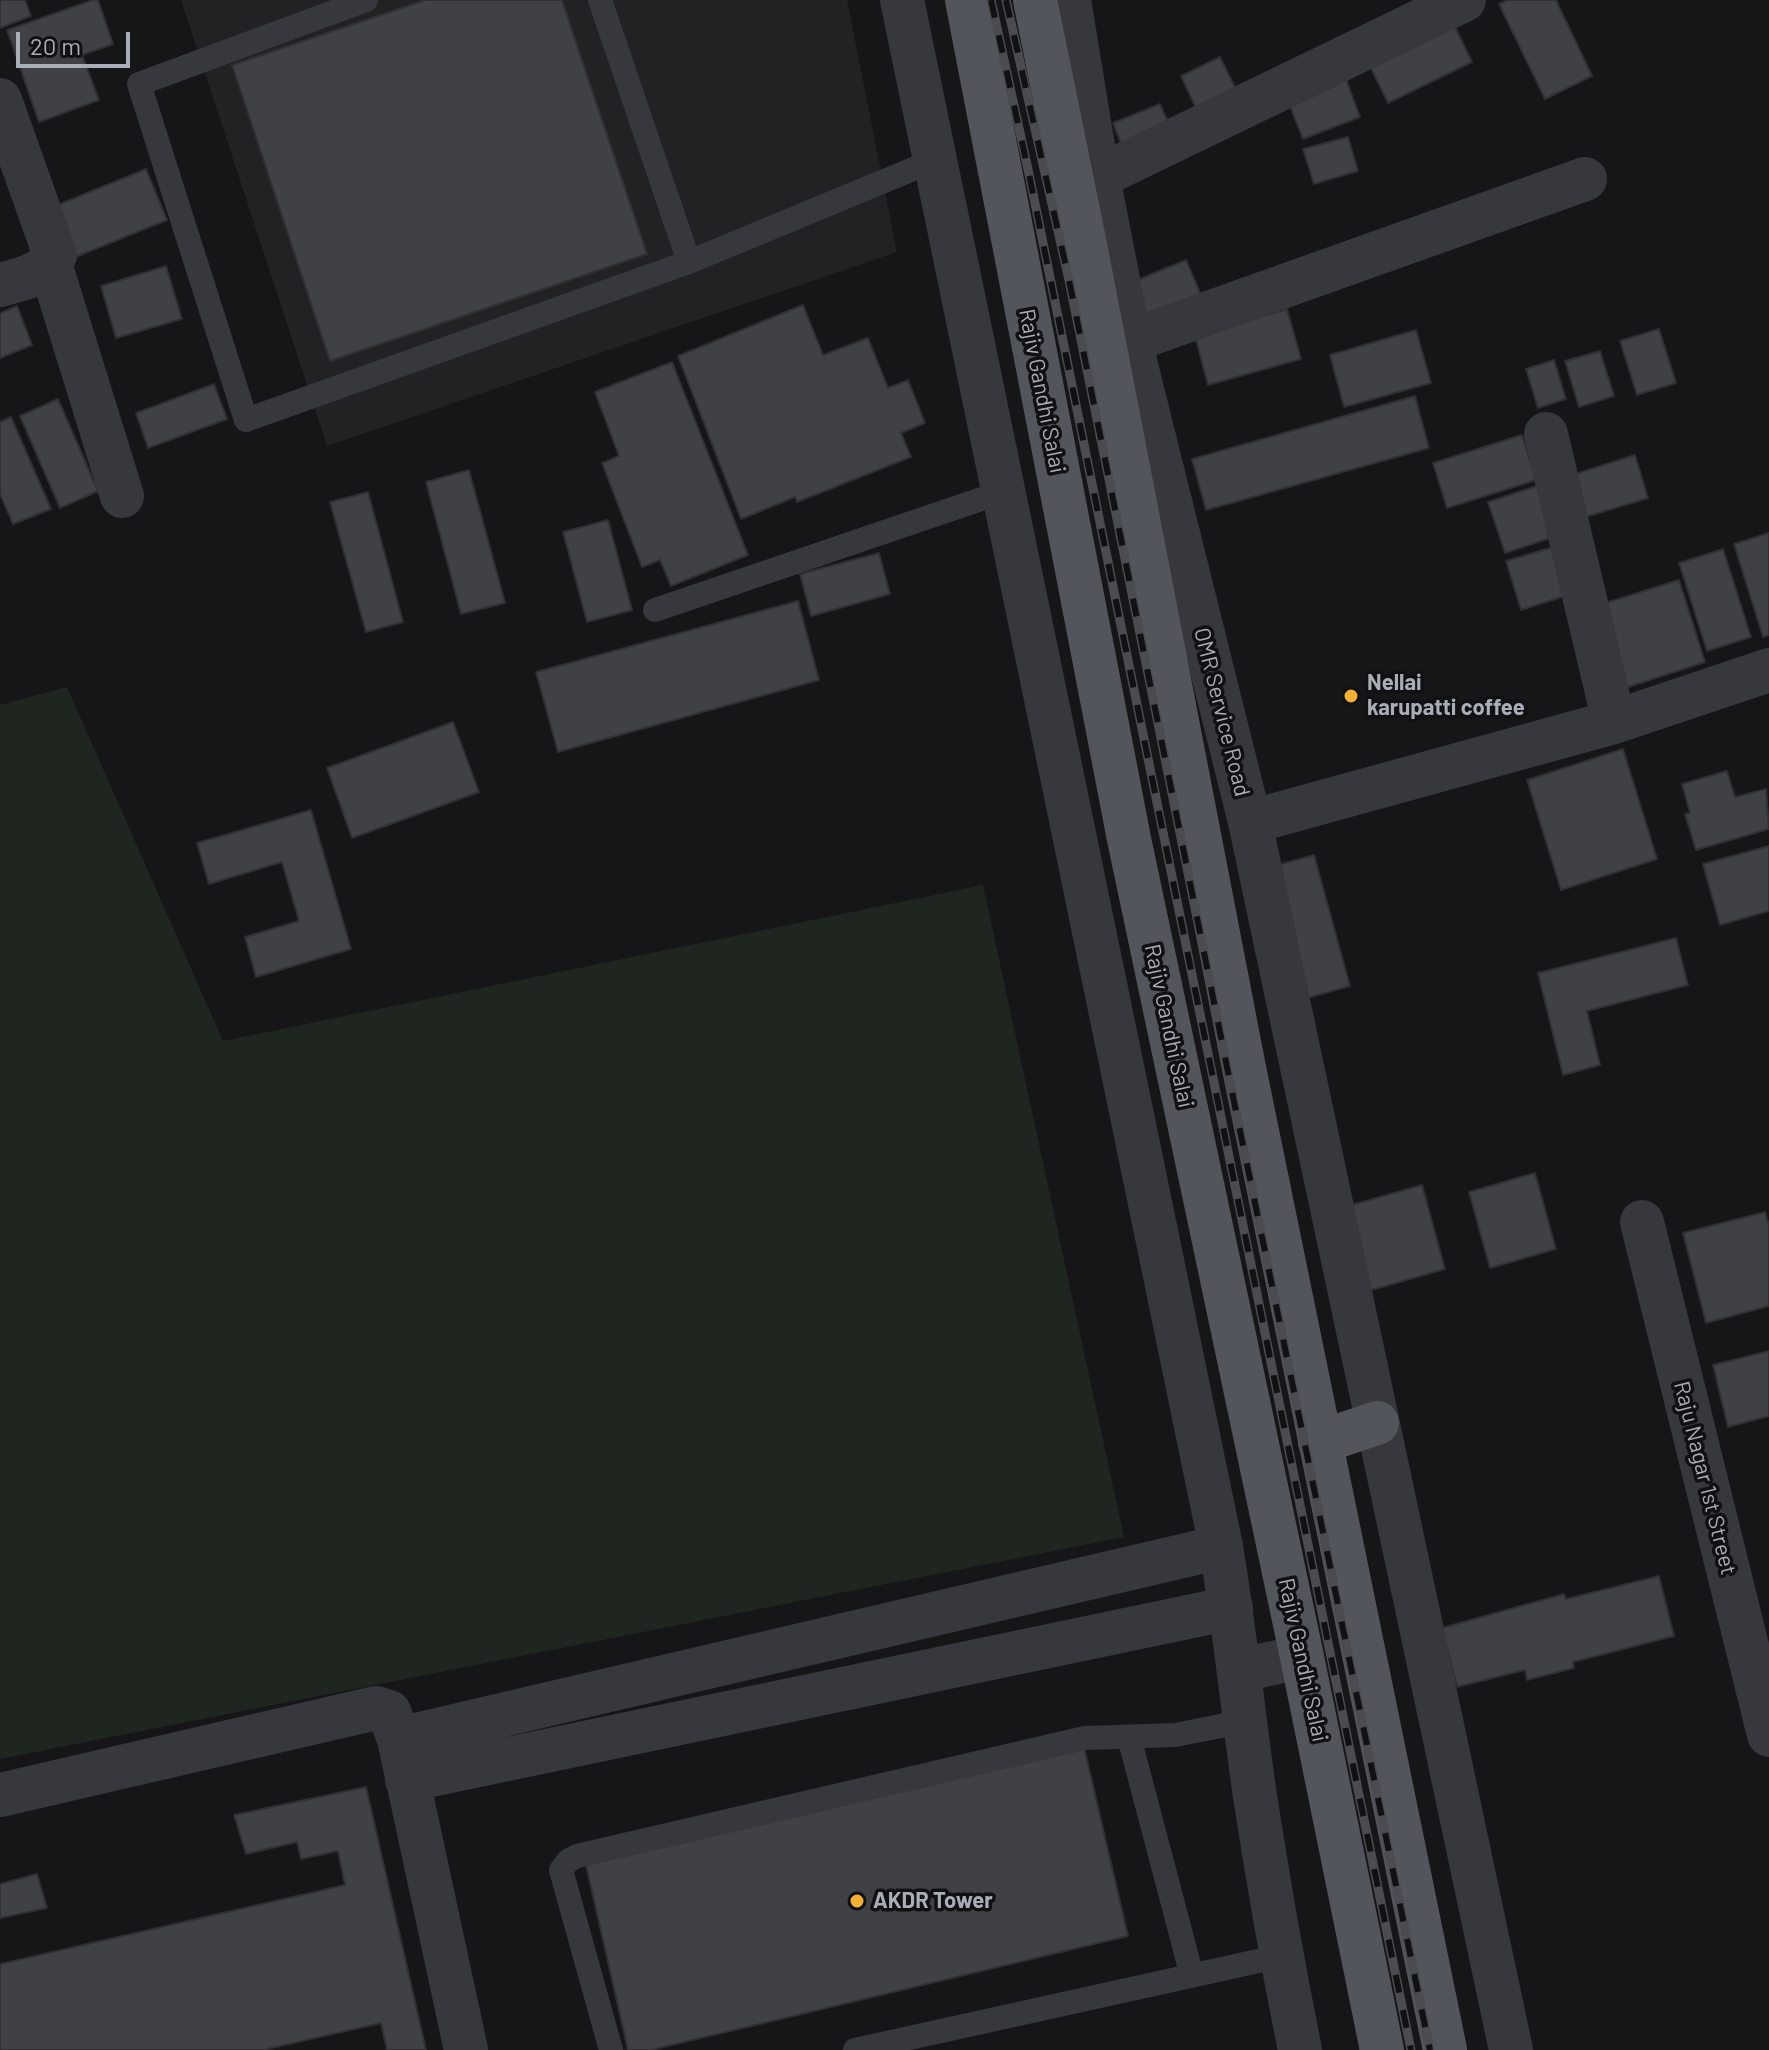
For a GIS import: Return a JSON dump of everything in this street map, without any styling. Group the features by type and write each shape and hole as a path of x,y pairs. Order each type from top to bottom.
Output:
{"main road":[{"name":"Rajiv Gandhi Salai","path":"967,0 1129,839 1382,2050"},
{"path":"1063,1 1320,1442 1445,2050"},
{"path":"1320,1442 1377,1423"}],"street":[{"path":"902,0 1221,1547 1281,1956 1300,2050"},
{"path":"1098,177 1464,0"},
{"name":"OMR Service Road","path":"1063,1 1130,341 1250,822 1511,2050"},
{"path":"0,100 55,255 50,264 32,275 0,285"},
{"path":"1130,341 1585,179"},
{"path":"50,264 122,496"},
{"path":"1546,434 1614,722"},
{"path":"1250,822 1614,722 1769,670"},
{"name":"Raju Nagar 1st Street","path":"1642,1222 1769,1735"},
{"path":"403,1760 1221,1547"},
{"path":"403,1760 1231,1608"},
{"path":"1240,1670 1302,1657"},
{"path":"0,1795 376,1708 389,1712 403,1760 466,2050"}],"lane":[{"path":"366,0 139,84 246,420 689,262 935,160"},
{"path":"600,0 689,262"},
{"path":"655,610 1005,491"},
{"path":"611,2050 561,1870 577,1856 1085,1738 1175,1735 1246,1721"},
{"path":"1129,1737 1192,1976"},
{"path":"855,2050 1281,1956"}],"shaded area":[{"path":"181,0 847,0 897,252 327,446"},
{"path":"67,687 223,1041 983,885 1124,1537 0,1759 0,705"}],"building":[{"path":"0,0 25,0 31,16 0,28"},
{"path":"98,0 113,44 82,55 99,100 39,122 7,30"},
{"path":"425,0 562,0 647,254 330,361 232,65"},
{"path":"1508,0 1556,0 1592,76 1545,99 1499,4"},
{"path":"1454,25 1472,62 1388,103 1370,66"},
{"path":"1220,57 1242,101 1202,121 1181,76"},
{"path":"1344,74 1360,117 1303,139 1286,96"},
{"path":"1160,104 1174,136 1126,156 1113,123"},
{"path":"1348,137 1358,171 1314,184 1303,149"},
{"path":"146,169 167,220 63,262 43,211"},
{"path":"1186,260 1203,300 1146,324 1130,283"},
{"path":"166,266 182,319 116,338 101,286"},
{"path":"803,305 823,355 868,338 888,388 908,380 925,423 901,433 911,457 797,502 795,497 741,519 678,356"},
{"path":"17,306 32,345 0,358 0,313"},
{"path":"1287,309 1301,359 1208,385 1195,336"},
{"path":"1659,329 1676,383 1637,395 1620,341"},
{"path":"1416,330 1431,383 1344,407 1330,355"},
{"path":"1600,351 1614,396 1579,407 1565,361"},
{"path":"1554,360 1566,399 1538,408 1526,369"},
{"path":"672,362 748,555 671,586 660,560 642,567 602,463 619,456 595,392"},
{"path":"214,384 227,419 148,448 136,413"},
{"path":"1415,396 1429,448 1206,510 1192,459"},
{"path":"58,399 98,491 60,508 20,416"},
{"path":"11,417 51,509 13,524 0,494 0,422"},
{"path":"1522,435 1536,480 1447,508 1433,463"},
{"path":"1635,455 1648,498 1582,518 1569,476"},
{"path":"469,470 505,603 461,614 426,482"},
{"path":"1537,486 1553,537 1505,553 1488,502"},
{"path":"368,492 403,622 366,632 330,502"},
{"path":"608,520 632,610 587,622 563,532"},
{"path":"1769,533 1769,635 1763,637 1734,544"},
{"path":"1557,546 1571,594 1521,610 1506,561"},
{"path":"1723,549 1751,637 1707,651 1679,563"},
{"path":"879,553 890,594 811,616 800,574"},
{"path":"1679,580 1705,662 1625,688 1599,605"},
{"path":"798,601 819,680 558,752 536,672"},
{"path":"453,722 479,792 352,838 327,768"},
{"path":"1623,749 1657,859 1561,890 1527,780"},
{"path":"1727,771 1735,797 1766,789 1769,829 1696,850 1685,814 1690,813 1682,784"},
{"path":"311,810 351,949 256,977 245,937 299,921 282,862 209,884 197,843"},
{"path":"1769,846 1769,911 1720,925 1703,864"},
{"path":"1314,855 1350,986 1300,1000 1264,869"},
{"path":"1676,938 1688,985 1587,1011 1600,1065 1563,1075 1538,973"},
{"path":"1535,1173 1556,1249 1490,1268 1469,1192"},
{"path":"1422,1185 1445,1269 1368,1291 1345,1207"},
{"path":"1765,1212 1769,1226 1769,1306 1706,1323 1683,1233"},
{"path":"1769,1351 1769,1416 1728,1427 1713,1365"},
{"path":"1659,1576 1674,1636 1573,1662 1574,1668 1527,1680 1525,1670 1457,1687 1442,1628 1564,1594 1566,1599"},
{"name":"AKDR Tower","path":"1084,1747 1128,1936 651,2050 628,2050 586,1865"},
{"path":"366,1787 426,2050 387,2050 381,2023 263,2050 0,2050 0,1964 345,1885 338,1851 301,1859 297,1842 246,1854 234,1815"},
{"path":"37,1874 47,1908 0,1918 0,1884"}],"railway":[{"path":"991,0 1411,2050"},
{"path":"1006,0 1069,280 1231,1087 1430,2050"}],"place":[{"name":"Nellai karupatti coffee","path":"1351,696"},
{"name":"AKDR Tower","path":"857,1901"}]}
